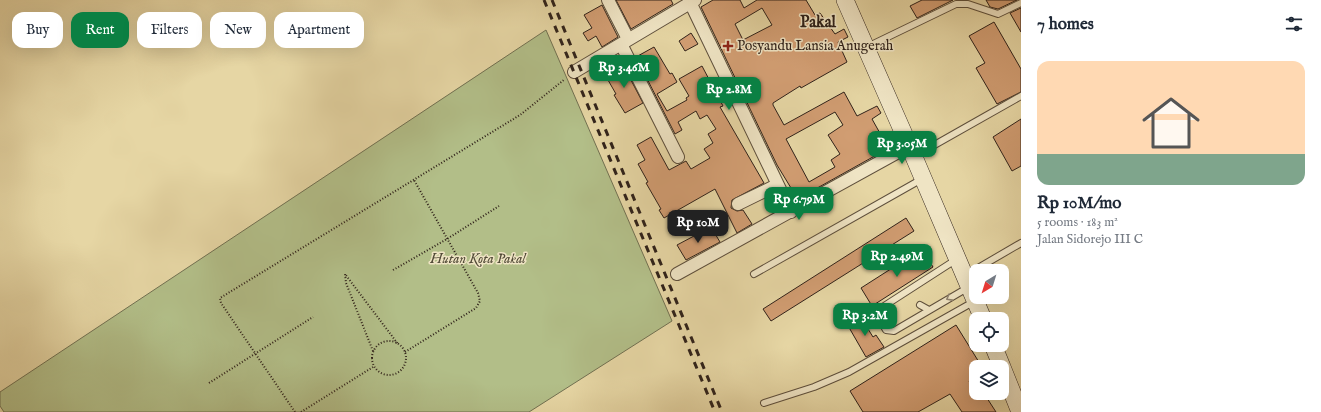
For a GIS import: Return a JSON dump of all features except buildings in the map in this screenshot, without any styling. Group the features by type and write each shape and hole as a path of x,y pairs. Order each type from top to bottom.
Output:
{"main road":[{"path":"845,0 870,45 915,152 923,179 969,286"},
{"path":"1009,384 1020,412"}],"street":[{"path":"608,0 624,42 678,157"},
{"path":"574,72 691,1 791,212"},
{"path":"677,274 791,212 915,152"},
{"path":"738,204 777,185"}],"lane":[{"path":"870,45 956,4 968,4 998,14 1021,3"},
{"path":"915,152 942,140 1021,96"},
{"path":"754,274 923,179"},
{"path":"997,264 1021,243"},
{"path":"957,260 878,310 876,313 877,317 886,330 889,332 894,331 969,289"},
{"path":"913,293 916,286"},
{"path":"764,402 814,387 849,372 969,289"},
{"path":"920,305 929,310"}],"path":[{"path":"295,412 221,303 220,298 520,114 574,72"},
{"path":"404,352 479,304 478,293 414,180"},
{"path":"393,270 447,239 499,206"},
{"path":"373,351 349,290 345,274 398,344 404,352 406,362 401,371 391,376 381,374 373,367 371,359 373,351 379,344 388,341 398,344"},
{"path":"209,383 313,316"},
{"path":"300,412 373,367"}],"green space":[{"name":"Hutan Kota Pakal","path":"546,30 672,321 529,412 4,412 0,406 0,392"}],"railway":[{"path":"544,0 715,412"},
{"path":"552,0 722,412"}],"place":[{"name":"Posyandu Lansia Anugerah","path":"728,46"}],"district":[{"name":"Pakal","path":"818,23"}]}
